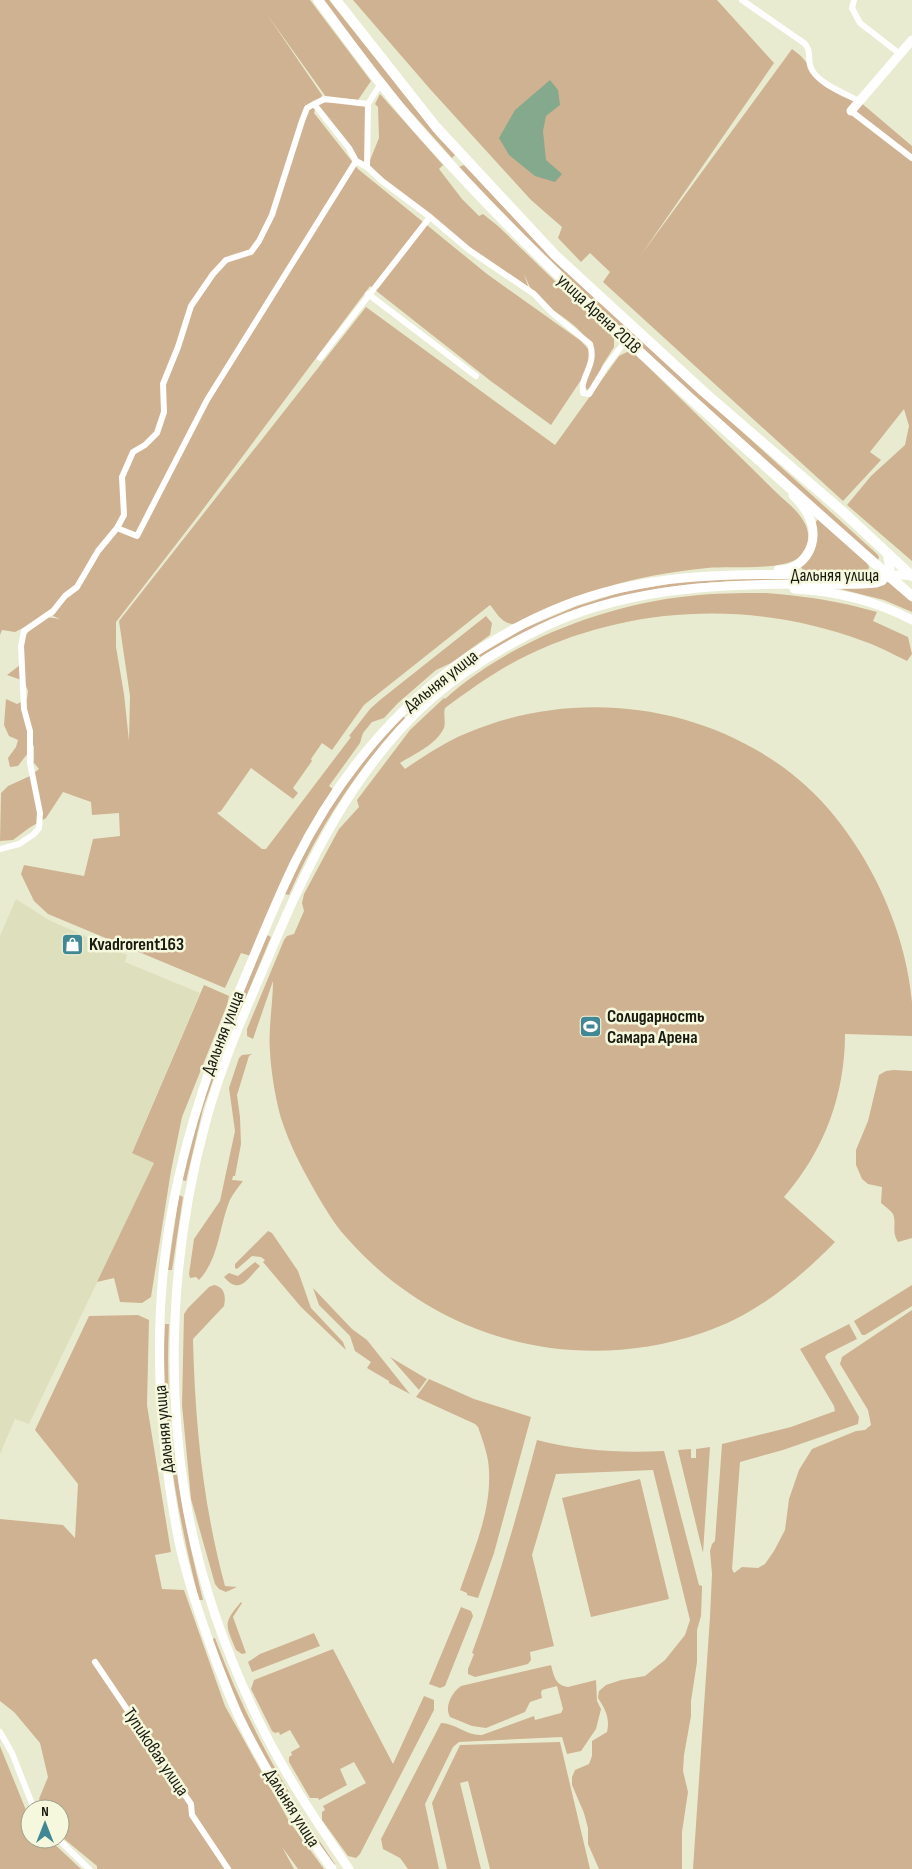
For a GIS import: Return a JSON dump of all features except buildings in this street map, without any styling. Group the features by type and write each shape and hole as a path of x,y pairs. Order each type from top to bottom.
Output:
{"main road":[{"name":"улица Арена 2018","path":"318,0 381,83 426,138 546,263 626,340 782,482 912,596"},
{"name":"улица Арена 2018","path":"336,0 436,127 555,255 704,392 842,511 912,576"},
{"path":"851,111 912,40"},
{"path":"696,576 722,571 786,570 795,567 803,561 812,546 811,523 805,510 782,482"},
{"path":"887,553 890,569 888,575 912,576"},
{"name":"Дальняя улица","path":"332,1869 297,1818 269,1772 239,1716 219,1670 199,1612 177,1530 162,1430 159,1344 161,1294 168,1230 177,1187 205,1078 274,910 295,863 334,794 376,738 429,686 474,653 521,626 561,607 595,595 634,585 696,576 764,574 869,577 888,575"},
{"name":"Дальняя улица","path":"349,1869 300,1796 277,1755 254,1711 232,1659 213,1608 193,1535 180,1464 176,1427 175,1344 177,1295 190,1190 206,1121 233,1042 286,916 333,821 379,755 415,715 432,699 482,661 543,628 581,612 608,604 670,591 739,585 864,584 882,581 888,575"},
{"path":"739,585 800,589 835,594 882,606 912,620"},
{"path":"407,707 415,715"},
{"path":"274,910 286,916"},
{"path":"221,1037 233,1042"},
{"path":"177,1187 190,1190"},
{"path":"161,1294 177,1295"},
{"path":"199,1612 213,1608"}],"street":[{"path":"742,0 804,42 808,46 810,66 813,71 830,86 859,102"},
{"path":"854,0 852,8 860,23 900,54"},
{"path":"368,167 368,104 381,83"},
{"path":"0,848 20,844 34,834 38,828 40,813 30,763 30,731 24,700 21,646 24,631 52,611 65,596 77,587 98,551 117,528 124,515 122,477 133,452 145,445 157,434 164,412 163,384 178,347 191,306 213,274 226,260 251,252 259,241 272,215 307,108 325,99 368,104"},
{"path":"314,104 349,148 356,161 368,167 382,181 430,217 469,250 534,294 552,313 590,344 592,360 582,383 583,393 589,394 592,391 605,368 626,340"},
{"path":"851,111 912,158"},
{"path":"117,528 137,536 207,400 356,161"},
{"path":"320,358 368,294 430,217"},
{"path":"368,294 476,376"},
{"name":"Тупиковая улица","path":"95,1662 191,1804 192,1815 228,1869"},
{"path":"0,1732 12,1753 30,1799"},
{"path":"69,1849 90,1869"}],"shaded area":[{"path":"0,0 310,0 371,81 358,100 326,97 266,13 322,95 319,102 368,104 368,165 379,138 378,107 375,104 380,94 443,165 439,169 462,199 479,216 483,214 498,226 614,338 614,347 602,366 598,381 587,390 582,383 583,377 551,425 492,382 370,286 116,622 116,647 129,741 130,696 119,621 366,307 555,445 619,356 627,352 635,354 794,509 808,531 808,540 799,557 782,564 756,567 707,568 640,578 602,589 513,624 502,620 490,605 364,705 332,750 322,743 293,788 298,793 293,799 251,768 221,811 217,813 262,849 266,849 370,709 486,616 492,623 490,635 451,663 436,670 398,703 384,718 372,722 363,733 360,743 329,786 333,789 317,814 251,956 241,953 225,988 48,914 34,901 21,874 24,865 84,876 93,839 120,836 119,813 92,815 91,802 63,792 46,818 13,840 0,841 1,793 8,786 30,776 39,769 34,763 34,745 18,766 10,767 8,758 16,747 18,740 9,736 4,725 6,699 17,704 27,699 28,691 24,681 7,675 24,662 21,642 31,628 47,617 60,619 53,616 65,600 31,624 15,632 2,630 0,635","holes":["316,107 356,161 530,292 524,274 535,295 568,320 584,335 589,343 591,352 581,341 487,274 358,169 314,113"]},
{"path":"322,0 329,0 438,137 455,155 452,158 401,101"},
{"path":"353,0 717,0 774,63 641,255 792,49 801,56 816,74 859,101 912,146 912,561 847,505 871,476 905,445 909,426 904,409 870,452 881,460 843,501 603,282 610,272 590,253 581,262 558,238 562,227 531,200 430,89"},
{"path":"550,80 558,90 560,105 546,116 543,131 546,160 562,174 555,182 535,176 509,155 499,138 515,110"},
{"path":"464,165 557,263 877,554 878,560 875,560 579,291 459,167"},
{"path":"818,519 867,563 869,567 867,574 804,572 801,567 810,557 814,547 816,541 815,523"},
{"path":"736,578 869,580 732,581 692,584 656,589 611,600 537,627 418,708 415,705 449,674 470,660 525,628 577,606 619,593 677,582"},
{"path":"888,582 912,602 912,612 884,600 840,589"},
{"name":"Солидарность Самара Арена","path":"766,593 822,600 877,612 873,621 908,637 912,654 907,661 869,643 822,628 779,619 737,614 694,614 651,618 609,626 568,638 528,655 485,680 445,708 444,728 436,739 400,763 405,769 435,749 467,733 507,719 549,710 592,707 635,710 677,718 718,731 756,750 792,774 816,795 837,819 857,847 874,876 888,907 899,939 908,970 912,1002 912,1036 845,1034 841,1079 830,1121 810,1161 784,1197 835,1242 790,1283 740,1317 702,1333 654,1345 605,1351 557,1349 510,1340 464,1324 422,1302 382,1272 346,1237 330,1216 311,1184 289,1140 276,1096 271,1068 270,1043 273,981 253,1039 247,1036 247,1029 284,940 287,936 294,934 304,911 302,903 304,894 339,829 359,807 357,800 410,730 444,698 498,660 528,643 592,617 658,600 709,594"},
{"path":"403,716 406,719 374,754 346,791 315,842 289,895 285,894 308,846 332,806 365,759"},
{"path":"16,899 47,919 127,955 125,962 200,993 132,1152 155,1162 29,1424 15,1419 0,1454 0,936"},
{"path":"267,935 271,937 234,1026 229,1024"},
{"path":"204,985 229,996 182,1117 171,1171 151,1297 142,1303 120,1302 114,1278 97,1282 154,1163 132,1153"},
{"path":"217,1054 221,1057 203,1109 186,1181 182,1180 190,1144"},
{"path":"252,1054 249,1056 237,1095 241,1144 235,1176 233,1176 232,1180 243,1181 229,1202 210,1263 199,1280 196,1277 190,1278 194,1239 220,1201 235,1131 229,1088 239,1058 242,1055"},
{"path":"886,1071 912,1071 912,1238 898,1242 895,1234 893,1214 881,1203 882,1187 868,1184 862,1179 856,1165 856,1150 868,1121 879,1075"},
{"path":"179,1195 183,1197 172,1270 168,1270"},
{"path":"268,1231 272,1233 298,1271 311,1308 343,1342 346,1350 301,1307 263,1262 265,1260 261,1257 252,1256 237,1269 235,1268 235,1264"},
{"path":"255,1262 260,1266 244,1283 235,1285 224,1277 229,1273 238,1276"},
{"path":"214,1285 223,1290 224,1306 193,1339 194,1370 198,1433 217,1556 225,1586 237,1587 226,1592 219,1589 215,1584 191,1499 182,1405 184,1314 209,1287"},
{"path":"912,1285 912,1306 865,1335 862,1335 854,1321"},
{"path":"313,1288 352,1329 367,1340 410,1394 367,1368 371,1362 355,1351 350,1336 319,1305"},
{"path":"912,1310 912,1869 693,1869 710,1617 712,1574 710,1551 715,1541 722,1444 791,1427 835,1411 834,1406 800,1349 849,1324 857,1339 827,1354 825,1357 859,1417 858,1424 783,1450 740,1462 732,1569 734,1573 742,1567 758,1568 765,1564 774,1551 785,1530 789,1499 799,1470 812,1449 856,1431 865,1430 871,1425 868,1410 840,1364 842,1357"},
{"path":"138,1315 149,1320 147,1405 171,1552 155,1555 162,1589 184,1590 225,1706 289,1821 324,1869 298,1869 282,1847 294,1869 97,1869 97,1866 70,1844 70,1799 39,1799 48,1777 40,1743 14,1712 0,1701 0,1519 63,1525 75,1538 78,1484 35,1430 89,1316"},
{"path":"165,1324 169,1324 168,1359 171,1429 187,1532 203,1600 199,1600 183,1532 167,1429 164,1359"},
{"path":"390,1357 427,1379 419,1390"},
{"path":"429,1379 474,1399 531,1417 494,1553 478,1598 467,1595 467,1593 460,1590 480,1532 487,1502 489,1466 487,1455 478,1427 475,1424 416,1397"},
{"path":"537,1440 569,1447 600,1450 664,1451 699,1585 702,1586 701,1616 697,1630 697,1662 691,1701 691,1716 684,1755 683,1771 688,1792 682,1832 682,1869 599,1869 588,1844 588,1828 584,1813 572,1785 572,1777 575,1770 589,1764 592,1756 592,1741 607,1732 608,1719 598,1698 599,1691 606,1685 621,1680 645,1676 665,1660 685,1635 690,1620 653,1470 556,1474 532,1555 554,1646 530,1652 531,1660 528,1664 475,1677 468,1674 474,1654 472,1653 507,1547"},
{"path":"710,1447 703,1553 678,1450 691,1449 691,1458 696,1458 696,1449"},
{"path":"640,1479 669,1599 591,1617 562,1498"},
{"path":"241,1602 233,1617 246,1653 242,1654 236,1650 228,1630 228,1620"},
{"path":"461,1607 471,1611 473,1616 445,1686 440,1688 429,1684"},
{"path":"314,1633 320,1646 252,1672 248,1662 260,1654"},
{"path":"215,1638 240,1698 268,1755 283,1783 335,1864 333,1866 286,1796 245,1721 212,1639"},
{"path":"333,1649 393,1764 424,1696 434,1700 434,1710 360,1854 356,1858 348,1856 322,1820 322,1812 325,1810 323,1806 366,1783 354,1762 340,1769 347,1785 319,1800 318,1798 310,1798 289,1762 289,1757 292,1755 291,1752 300,1747 290,1730 280,1735 279,1732 275,1733 272,1731 251,1689 254,1680"},
{"path":"551,1665 556,1679 564,1686 568,1687 596,1680 597,1701 601,1709 596,1729 581,1751 567,1754 562,1737 459,1742 453,1747 425,1804 439,1869 408,1869 400,1858 383,1849 381,1839 441,1723 451,1725 471,1734 482,1735 534,1716 535,1720 561,1713 563,1709 557,1686 542,1690 542,1698 530,1702 525,1712 486,1728 472,1726 450,1717 448,1713 448,1704 455,1692 461,1686"},
{"path":"560,1742 590,1869 490,1869 468,1781 460,1783 481,1869 447,1869 432,1803 460,1745"},
{"path":"0,1746 21,1799 20,1849 60,1849 81,1869 0,1869"}],"place":[{"name":"Kvadrorent163","path":"73,944"},
{"name":"Солидарность Самара Арена","path":"591,1026"}]}
